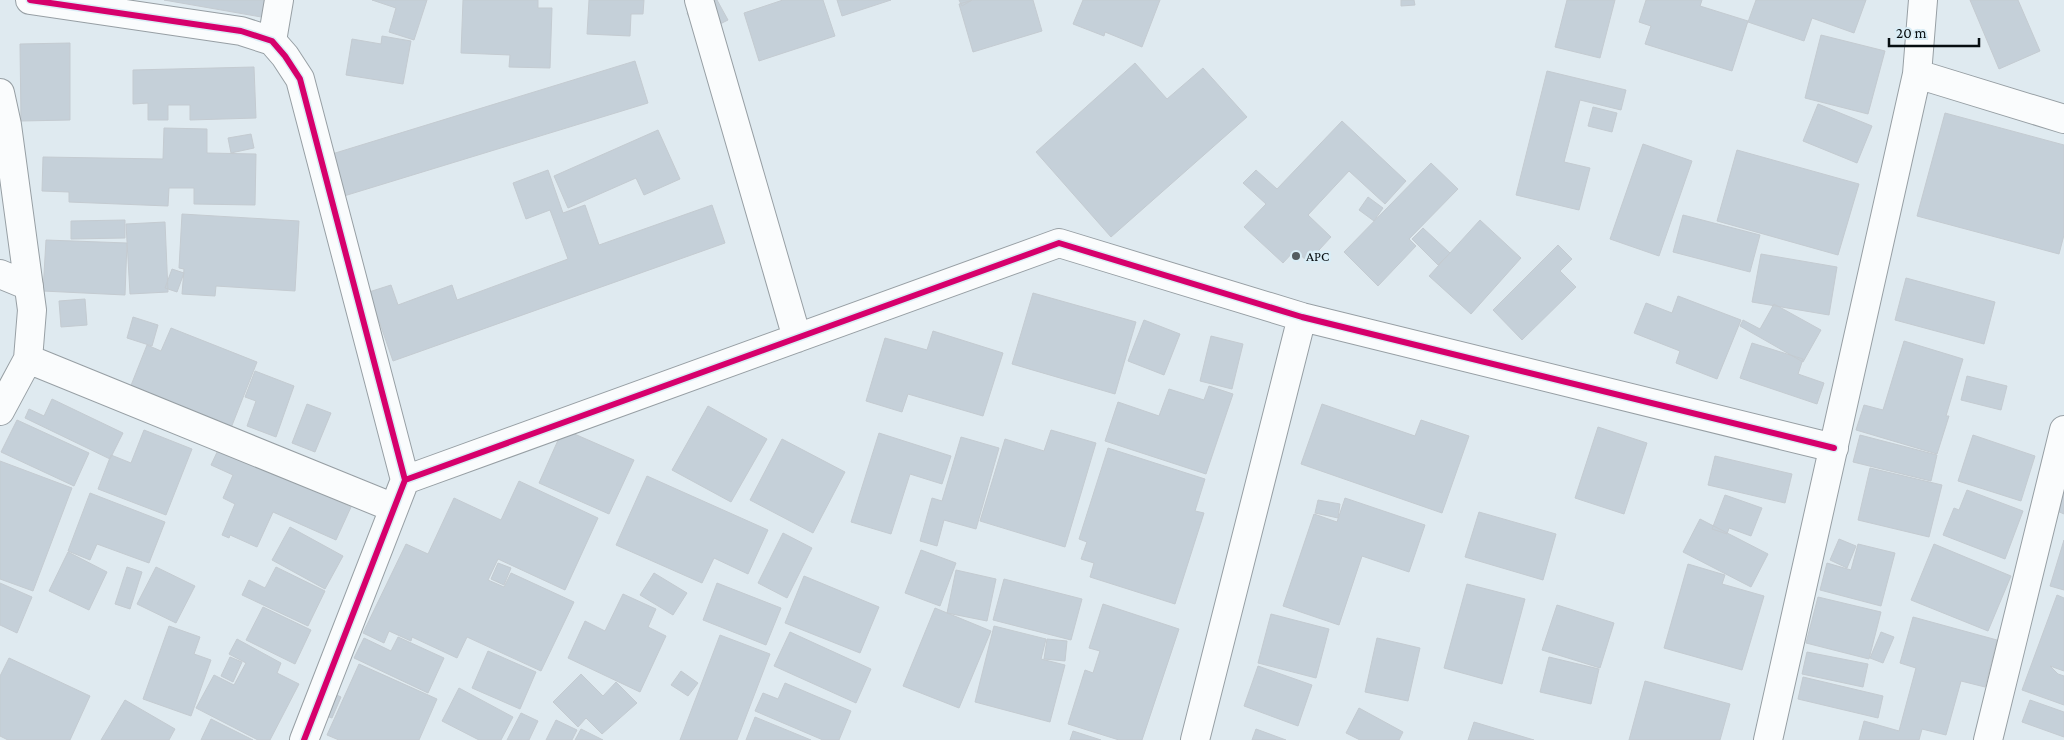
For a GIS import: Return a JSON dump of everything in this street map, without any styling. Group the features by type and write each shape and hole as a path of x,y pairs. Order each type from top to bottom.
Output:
{"street":[{"path":"30,0 241,31 272,41 285,56 300,79 405,480 304,740"},
{"path":"272,41 280,0"},
{"path":"699,0 797,338"},
{"path":"1768,740 1917,74 1923,0"},
{"path":"1917,74 2064,118"},
{"path":"0,93 3,124 32,310 28,359 0,411"},
{"path":"405,480 1059,243 1302,317 1834,448"},
{"path":"0,274 29,286"},
{"path":"1195,740 1302,317"},
{"path":"28,359 394,508"},
{"path":"1988,740 2064,430"}],"building":[{"path":"164,0 270,0 267,18"},
{"path":"372,0 427,0 414,40 389,32 396,8"},
{"path":"463,0 538,0 538,8 552,8 550,68 509,67 510,55 461,53"},
{"path":"589,0 644,0 643,14 631,14 630,36 587,34"},
{"path":"717,0 728,20 698,35 687,13"},
{"path":"783,0 823,0 835,36 759,61 744,13"},
{"path":"837,0 891,0 842,16"},
{"path":"959,0 972,0 962,6"},
{"path":"973,0 1033,0 1042,31 973,52 959,4"},
{"path":"1083,0 1160,0 1142,47 1105,32 1104,36 1073,24"},
{"path":"1401,0 1414,0 1415,5 1401,6"},
{"path":"1567,0 1615,0 1600,58 1555,47"},
{"path":"1646,0 1702,0 1700,6 1748,21 1732,71 1645,44 1651,26 1639,22"},
{"path":"1756,0 1866,0 1854,33 1812,18 1804,41 1748,22"},
{"path":"1970,0 2018,0 2040,51 1999,69"},
{"path":"1821,35 1885,51 1868,114 1805,98"},
{"path":"382,36 411,41 403,84 346,75 352,39 381,44"},
{"path":"70,43 70,120 21,121 20,44"},
{"path":"635,61 648,103 344,196 332,154"},
{"path":"1135,63 1167,99 1203,68 1247,117 1111,237 1036,152"},
{"path":"254,67 256,118 190,120 190,105 168,105 168,120 148,120 148,103 133,104 133,70"},
{"path":"1547,71 1626,90 1621,110 1580,100 1564,162 1590,168 1579,210 1516,195"},
{"path":"1818,104 1872,126 1857,163 1803,141"},
{"path":"1593,107 1617,113 1612,132 1588,126"},
{"path":"1945,113 2064,145 2064,235 2059,254 1917,216"},
{"path":"1342,121 1406,181 1385,204 1349,171 1308,215 1331,237 1308,262 1295,250 1283,263 1244,227 1266,204 1243,183 1256,170 1277,189"},
{"path":"164,128 207,129 207,153 256,154 255,205 194,204 194,188 169,188 168,206 69,202 69,192 42,191 43,157 163,159"},
{"path":"658,130 680,179 644,195 636,178 568,208 554,176"},
{"path":"251,134 254,148 231,153 228,138"},
{"path":"1643,144 1692,161 1659,256 1610,239"},
{"path":"1737,150 1859,184 1838,255 1717,221"},
{"path":"1431,163 1458,189 1409,239 1416,246 1378,286 1344,252"},
{"path":"548,170 563,213 585,205 599,245 712,205 725,243 393,361 369,292 391,285 398,305 452,285 457,300 568,259 550,210 526,219 513,183"},
{"path":"1368,197 1383,208 1374,221 1359,210"},
{"path":"182,214 299,221 295,291 216,286 215,296 182,294 184,269 179,268"},
{"path":"1683,215 1760,235 1750,272 1673,252"},
{"path":"125,220 125,238 71,239 71,221"},
{"path":"1480,220 1521,258 1471,314 1429,276"},
{"path":"165,222 168,292 130,294 126,224"},
{"path":"1423,228 1450,253 1438,265 1412,239"},
{"path":"46,240 127,243 125,295 43,291"},
{"path":"1558,245 1572,259 1560,271 1576,287 1522,340 1493,310"},
{"path":"1761,254 1837,267 1829,315 1752,302"},
{"path":"172,269 184,273 177,292 165,288"},
{"path":"1906,278 1995,302 1984,344 1895,320"},
{"path":"1033,293 1136,322 1115,394 1012,364"},
{"path":"1678,296 1741,320 1717,379 1676,363 1680,351 1634,333 1646,303 1672,313"},
{"path":"85,299 87,325 61,327 59,301"},
{"path":"1774,304 1821,330 1803,362 1740,326 1743,320 1760,329"},
{"path":"133,317 158,325 152,346 127,338"},
{"path":"1144,320 1180,334 1164,375 1128,361"},
{"path":"171,328 257,362 229,433 128,393 147,345 161,351"},
{"path":"933,331 1003,353 983,416 908,394 902,412 866,401 885,338 927,350"},
{"path":"1211,336 1243,344 1232,389 1200,381"},
{"path":"1904,341 1963,359 1946,416 1949,416 1937,454 1856,430 1864,405 1883,410"},
{"path":"1752,343 1803,359 1798,374 1824,383 1817,404 1740,378"},
{"path":"255,371 294,386 276,437 247,426 256,401 245,397"},
{"path":"1967,376 2007,386 2001,410 1961,400"},
{"path":"1209,386 1233,394 1206,474 1105,441 1118,402 1159,416 1169,389 1204,400"},
{"path":"52,399 123,433 110,459 25,418 29,409 44,416"},
{"path":"307,404 331,413 315,452 292,443"},
{"path":"1322,404 1415,436 1421,420 1469,436 1442,513 1301,464"},
{"path":"708,406 767,439 731,502 672,470"},
{"path":"17,420 89,453 74,486 1,452"},
{"path":"1598,427 1647,443 1624,514 1575,498"},
{"path":"563,429 634,460 609,514 539,483"},
{"path":"144,430 192,449 166,515 98,489 111,455 131,463"},
{"path":"1051,430 1096,443 1065,547 980,521 1005,439 1044,451"},
{"path":"879,433 951,456 942,484 910,474 891,534 851,522"},
{"path":"1860,435 1937,455 1931,481 1853,462"},
{"path":"1973,435 2035,456 2021,501 1958,481"},
{"path":"961,437 999,448 976,529 944,520 937,546 920,541 932,498 942,501"},
{"path":"782,439 845,472 813,533 750,500"},
{"path":"219,448 351,507 336,540 273,512 257,547 230,535 229,538 222,535 235,504 223,498 233,475 211,465"},
{"path":"1108,448 1205,479 1195,511 1204,513 1175,604 1090,577 1094,563 1081,559 1087,542 1079,539"},
{"path":"1715,456 1792,474 1785,503 1708,485"},
{"path":"0,461 72,488 33,591 0,579"},
{"path":"1870,468 1942,485 1929,537 1858,520"},
{"path":"647,476 768,530 748,574 714,558 702,583 616,545"},
{"path":"519,481 598,518 565,590 498,559 488,580 504,587 511,573 574,602 541,671 467,637 457,658 412,637 411,641 389,631 384,643 363,633 406,544 428,554 454,498 501,520"},
{"path":"1967,490 2023,511 2005,559 1943,535 1954,508 1959,510"},
{"path":"2064,491 2064,514 2055,510"},
{"path":"90,493 165,522 149,563 97,544 90,560 68,551"},
{"path":"1725,495 1762,508 1751,536 1729,528 1727,534 1712,529"},
{"path":"1345,498 1425,525 1409,572 1362,556 1339,625 1283,606 1314,514 1337,522"},
{"path":"1318,500 1340,504 1338,518 1315,513"},
{"path":"1479,512 1556,534 1543,580 1465,557"},
{"path":"1700,519 1768,554 1751,587 1683,552"},
{"path":"290,527 343,556 325,589 272,560"},
{"path":"783,533 812,548 787,598 758,583"},
{"path":"1839,539 1856,546 1847,568 1830,560"},
{"path":"2064,540 2064,590 2050,586"},
{"path":"1858,544 1895,553 1881,606 1820,590 1827,563 1851,570"},
{"path":"1934,544 2011,576 1988,631 1911,600"},
{"path":"921,550 956,563 940,606 905,593"},
{"path":"68,552 107,572 89,610 49,591"},
{"path":"498,563 511,568 504,585 491,579"},
{"path":"1688,564 1725,575 1722,584 1764,596 1742,670 1664,648"},
{"path":"127,567 142,572 130,609 115,604"},
{"path":"156,567 195,586 176,623 137,604"},
{"path":"276,567 325,591 308,626 242,595 249,580 265,588"},
{"path":"956,570 996,579 987,621 947,613"},
{"path":"654,573 687,593 673,615 640,595"},
{"path":"804,576 879,607 860,653 785,623"},
{"path":"1004,579 1082,599 1071,640 993,620"},
{"path":"0,583 32,597 17,633 0,625"},
{"path":"717,583 781,608 766,645 703,620"},
{"path":"1467,584 1525,599 1502,684 1444,668"},
{"path":"623,594 656,609 648,627 666,636 640,692 568,658 585,621 605,631"},
{"path":"2057,595 2064,598 2064,671 2050,666 2058,674 2064,676 2064,705 2022,690"},
{"path":"1818,597 1881,612 1869,659 1806,643"},
{"path":"1103,604 1179,629 1142,740 1119,740 1068,724 1085,670 1093,673 1100,651 1089,648"},
{"path":"1557,605 1614,623 1600,668 1542,650"},
{"path":"263,607 311,630 295,664 246,640"},
{"path":"935,608 991,631 959,708 903,686"},
{"path":"1271,614 1329,629 1316,678 1258,663"},
{"path":"1913,617 1997,640 1985,687 1961,681 1946,735 1922,729 1919,740 1859,740 1864,721 1899,731 1916,668 1900,663"},
{"path":"169,626 200,637 194,654 211,660 191,716 143,699"},
{"path":"994,626 1046,639 1041,659 1065,665 1050,722 975,702"},
{"path":"790,632 871,669 856,703 774,666"},
{"path":"1881,632 1894,637 1883,663 1870,658"},
{"path":"720,635 770,654 737,740 680,740"},
{"path":"398,637 444,658 428,693 354,658 364,638 391,651"},
{"path":"1377,638 1420,648 1408,701 1365,692"},
{"path":"237,639 281,663 277,673 299,684 270,740 258,740 196,708 214,675 234,685 246,663 229,654"},
{"path":"1047,639 1067,641 1065,661 1044,659"},
{"path":"488,651 536,672 520,709 472,688"},
{"path":"1807,652 1868,664 1863,687 1802,674"},
{"path":"230,657 242,662 233,682 221,676"},
{"path":"1549,657 1599,669 1591,704 1540,692"},
{"path":"9,658 90,696 70,740 8,740 0,736 0,676"},
{"path":"359,664 437,699 419,740 339,740 327,735"},
{"path":"1258,666 1312,685 1298,726 1244,706"},
{"path":"681,671 698,683 688,696 671,685"},
{"path":"581,674 603,696 616,682 637,703 602,734 586,718 578,727 553,702"},
{"path":"1803,677 1883,696 1878,718 1798,699"},
{"path":"1645,681 1730,704 1720,740 1629,740"},
{"path":"785,683 851,711 839,740 823,740 755,711 763,693 778,699"},
{"path":"459,688 513,717 501,740 479,740 442,721"},
{"path":"328,691 341,697 332,718 318,713"},
{"path":"125,700 175,729 169,740 101,740"},
{"path":"2030,700 2064,712 2064,737 2022,722"},
{"path":"1359,708 1403,732 1399,740 1360,740 1346,733"},
{"path":"521,713 538,721 529,740 507,740"},
{"path":"755,717 811,740 746,740"},
{"path":"211,719 253,740 201,740"},
{"path":"556,720 577,730 572,740 546,740"},
{"path":"1474,722 1534,740 1468,740"},
{"path":"581,729 603,740 575,740"},
{"path":"1256,729 1286,740 1252,740"},
{"path":"1073,731 1101,740 1070,740"}],"cycle path":[{"path":"30,0 241,31 272,41 285,56 300,79 405,480 304,740"},
{"path":"405,480 1059,243 1302,317 1834,448"}],"place":[{"name":"APC","path":"1296,256"}]}
